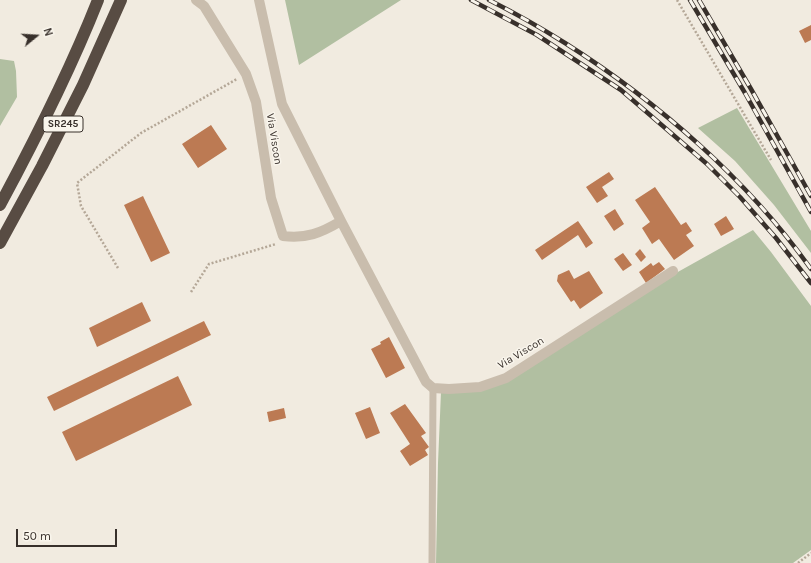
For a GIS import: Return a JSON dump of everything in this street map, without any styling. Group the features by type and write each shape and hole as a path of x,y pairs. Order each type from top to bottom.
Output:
{"highway":[{"name":"SR245","path":"0,205 36,138 61,87 98,0"},
{"name":"SR245","path":"0,243 42,166 83,85 121,1"}],"street":[{"name":"Via Viscon","path":"196,0 204,6 246,74 256,102 271,198 283,236"},
{"name":"Via Viscon","path":"259,0 282,104 341,221 426,382 433,388 449,389 480,387 506,378 673,271"},
{"path":"283,236 295,237 311,235 341,221"}],"lane":[{"path":"432,563 433,388"}],"path":[{"path":"677,0 771,160"},
{"path":"118,268 81,206 77,183 141,132 246,74"},
{"path":"192,292 209,264 277,244 283,236"},
{"path":"798,563 811,553"}],"green space":[{"path":"285,0 401,0 299,65"},
{"path":"0,59 14,61 17,97 0,126"},
{"path":"737,108 811,231 811,253 774,205 735,161 698,128"},
{"path":"753,230 811,306 811,550 793,563 436,563 441,392 481,390 676,273"}],"building":[{"path":"811,25 811,40 805,43 799,31"},
{"path":"211,125 227,149 198,168 182,144"},
{"path":"609,172 614,179 602,187 608,196 597,203 586,187"},
{"path":"655,187 681,225 686,222 692,231 686,235 694,246 674,260 659,239 652,244 642,228 650,222 635,200"},
{"path":"143,196 170,253 151,262 124,205"},
{"path":"615,209 624,224 614,231 604,216"},
{"path":"726,216 734,229 721,236 714,224"},
{"path":"578,221 593,243 586,248 578,235 542,260 535,250"},
{"path":"640,249 646,257 641,262 635,254"},
{"path":"623,253 632,265 623,271 614,259"},
{"path":"659,262 665,269 646,283 639,272 651,263 653,266"},
{"path":"569,270 574,279 589,271 603,293 580,309 574,300 571,302 557,281 558,275"},
{"path":"142,302 151,321 97,347 89,328"},
{"path":"204,321 211,335 54,411 47,397"},
{"path":"389,337 405,368 386,378 371,349 381,344 380,342"},
{"path":"178,376 192,405 76,461 62,432"},
{"path":"405,404 426,433 421,436 429,447 425,450 428,455 410,466 400,451 410,444 390,413"},
{"path":"370,407 380,433 366,439 355,413"},
{"path":"284,408 286,418 269,422 267,412"}],"railway":[{"path":"471,0 537,35 621,90 707,164 740,197 776,238 811,283"},
{"path":"489,0 528,21 600,66 667,117 730,173 759,204 811,269"},
{"path":"690,0 745,93 811,212"},
{"path":"699,0 811,196"}]}
